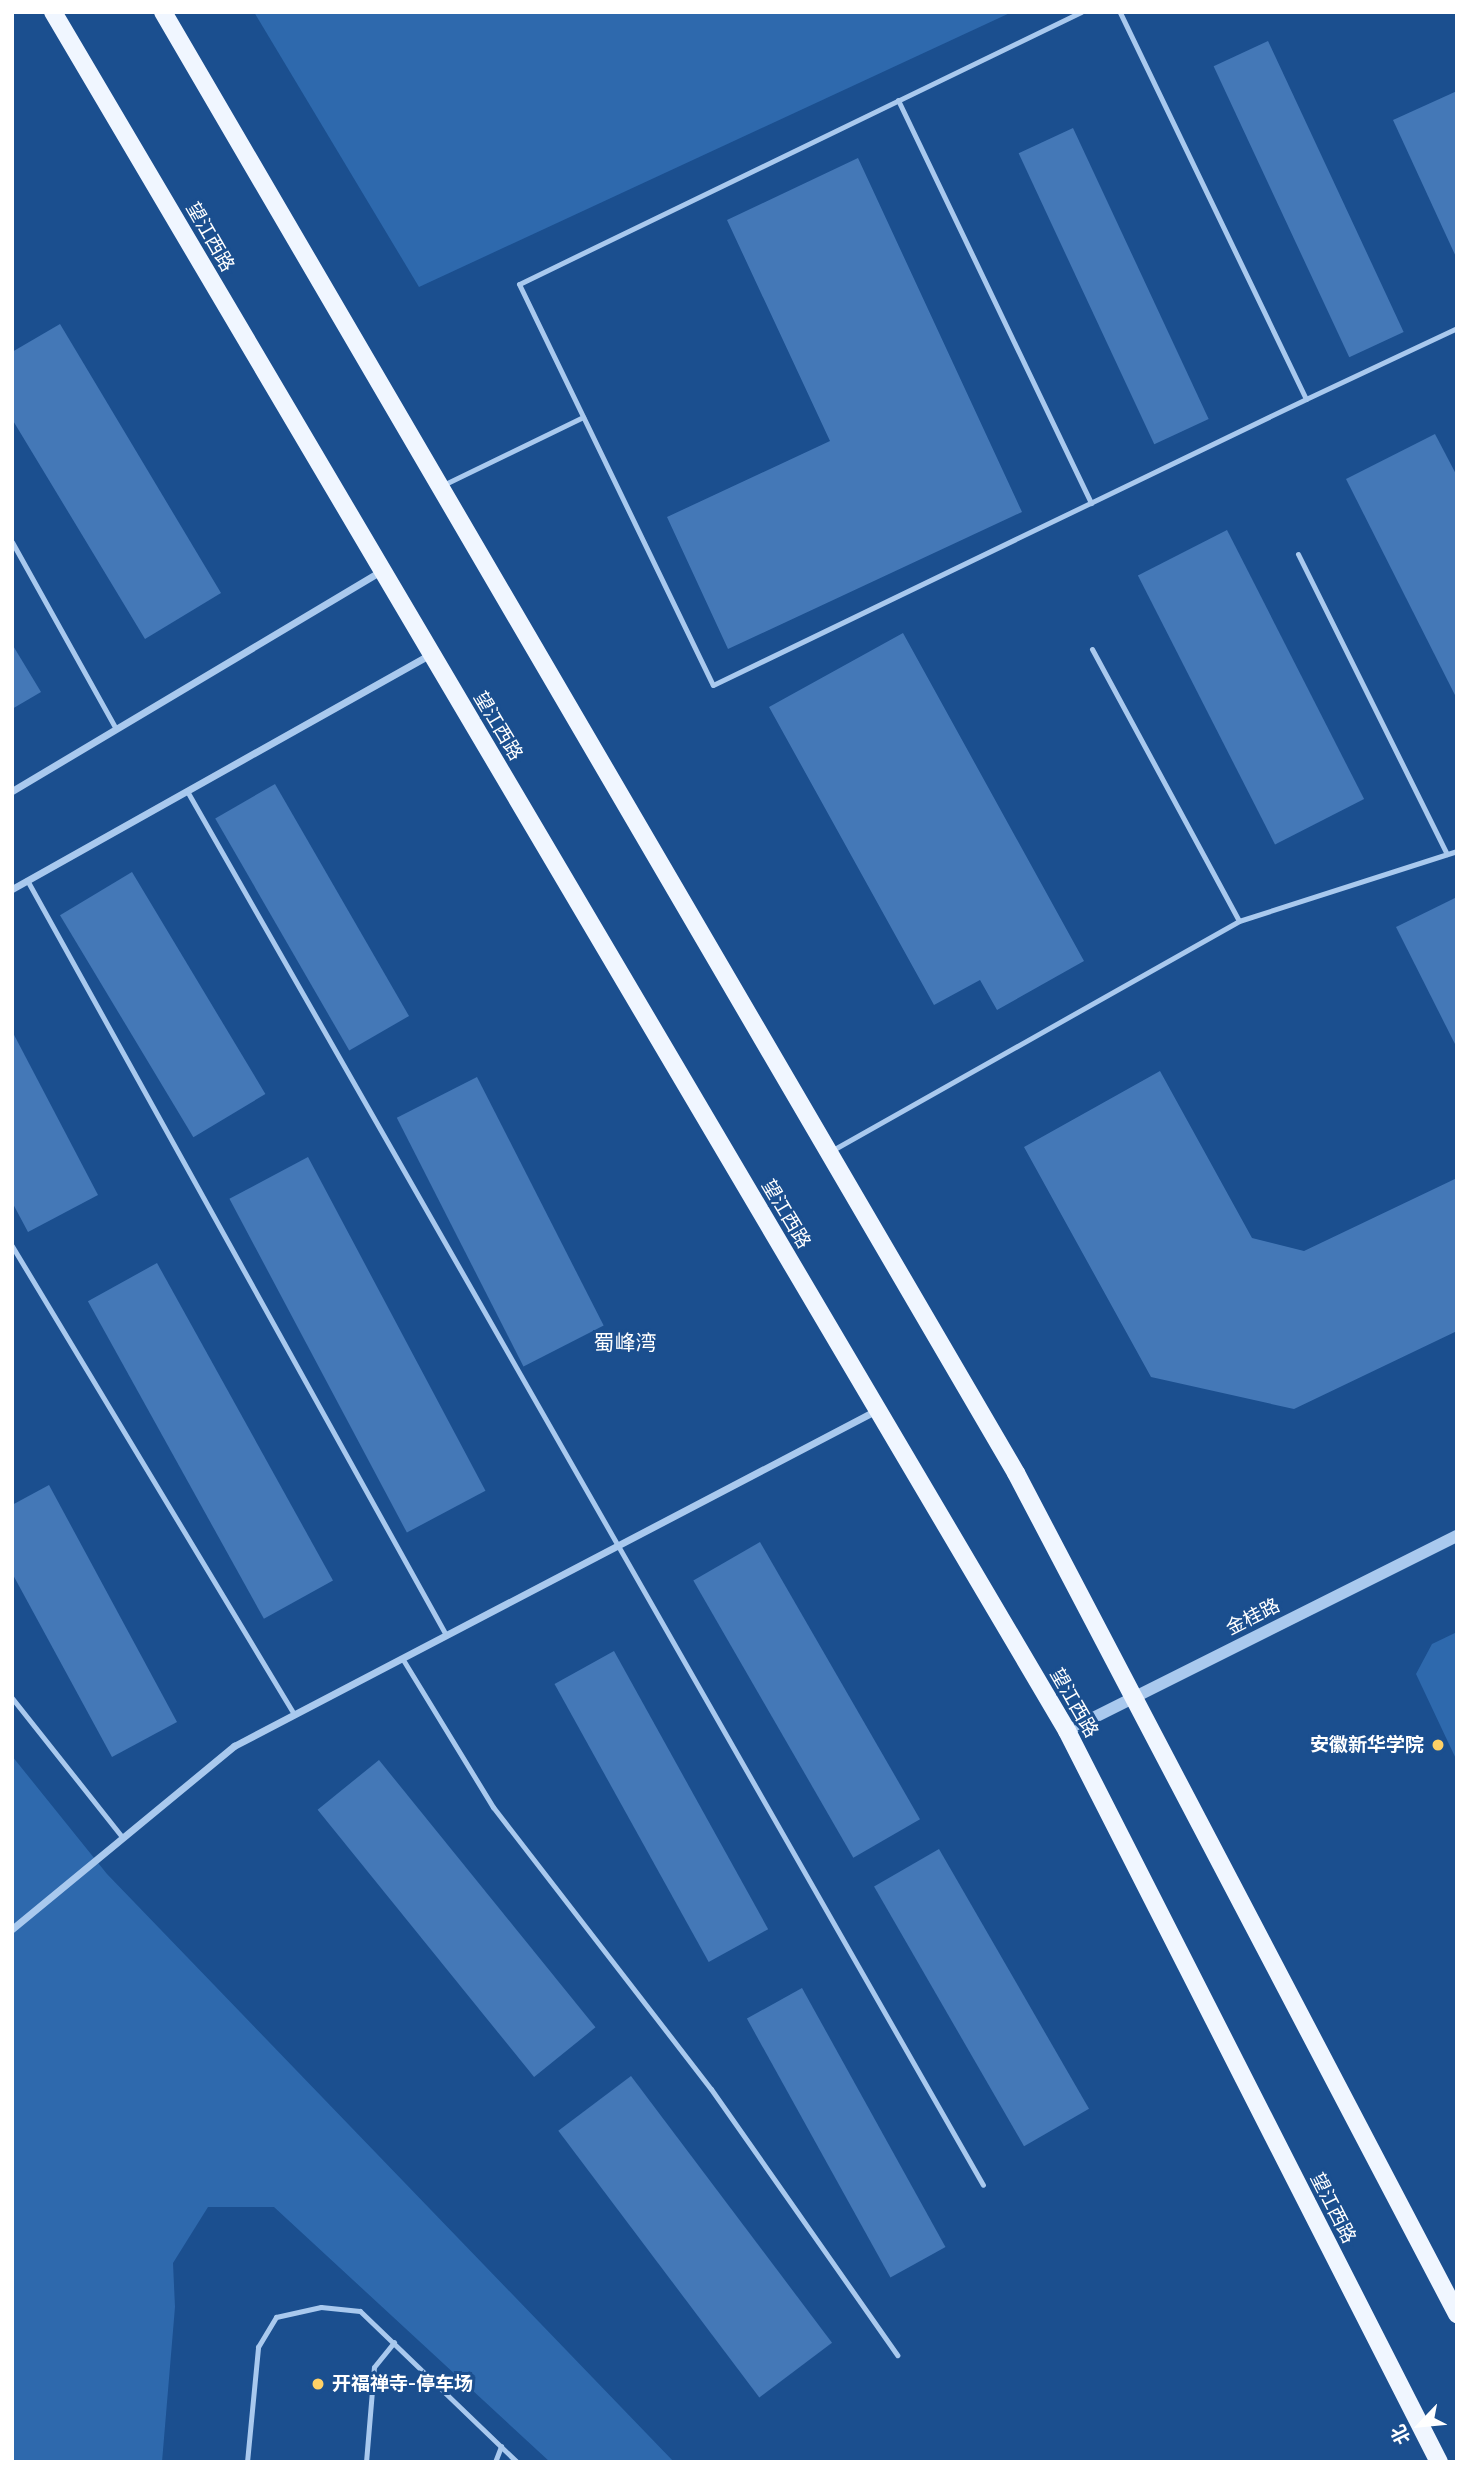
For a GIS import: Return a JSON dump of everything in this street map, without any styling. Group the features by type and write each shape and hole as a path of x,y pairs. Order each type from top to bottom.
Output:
{"main road":[{"name":"望江西路","path":"53,12 1067,1731 1439,2462"},
{"path":"163,12 1016,1473 1457,2314"}],"street":[{"path":"12,792 382,570"},
{"path":"12,889 431,653"},
{"path":"12,1929 234,1745 877,1410"},
{"name":"金桂路","path":"1067,1731 1457,1536"}],"lane":[{"path":"1081,12 519,284 713,685 1457,328"},
{"path":"1120,12 1306,399"},
{"path":"898,100 1091,502"},
{"path":"439,487 583,417"},
{"path":"12,542 116,729"},
{"path":"1298,554 1447,854"},
{"path":"1092,649 1239,921"},
{"path":"187,791 983,2185"},
{"path":"828,1153 1239,921 1457,851"},
{"path":"27,880 446,1635"},
{"path":"12,1246 294,1714"},
{"path":"402,1658 493,1807 711,2089 897,2355"},
{"path":"12,1698 122,1837"},
{"path":"247,2462 258,2347 276,2317 320,2307 360,2311 517,2462"},
{"path":"366,2462 374,2367 394,2343"},
{"path":"495,2462 501,2446"}],"shaded area":[{"path":"254,12 1012,12 419,287"},
{"path":"1457,1632 1457,1761 1416,1674 1432,1644"},
{"path":"12,1756 107,1874 674,2462 550,2462 274,2207 208,2207 173,2263 175,2307 162,2462 12,2462"}],"building":[{"path":"1268,41 1404,332 1349,357 1214,66"},
{"path":"1457,91 1457,259 1393,120"},
{"path":"1073,128 1209,419 1154,444 1019,153"},
{"path":"858,158 1022,512 728,649 667,517 830,441 727,220"},
{"path":"60,324 221,593 145,639 12,419 12,352"},
{"path":"1435,434 1457,476 1457,699 1346,479"},
{"path":"1227,530 1364,799 1275,844 1138,575"},
{"path":"903,633 1084,961 997,1010 980,980 934,1005 769,707"},
{"path":"12,644 41,692 12,709"},
{"path":"275,784 409,1016 349,1051 215,818"},
{"path":"132,872 265,1094 193,1137 60,915"},
{"path":"1457,897 1457,1048 1396,927"},
{"path":"12,1031 98,1195 28,1232 12,1202"},
{"path":"1160,1071 1252,1238 1304,1251 1457,1178 1457,1331 1294,1409 1151,1377 1024,1147"},
{"path":"477,1077 604,1326 523,1366 397,1118"},
{"path":"308,1157 485,1491 407,1533 229,1199"},
{"path":"157,1263 333,1580 264,1619 88,1301"},
{"path":"49,1485 177,1722 112,1757 12,1573 12,1505"},
{"path":"760,1542 920,1819 853,1858 693,1580"},
{"path":"614,1651 768,1929 709,1962 555,1684"},
{"path":"379,1760 595,2027 534,2077 318,1810"},
{"path":"939,1849 1089,2109 1024,2146 874,1887"},
{"path":"802,1988 946,2247 890,2277 747,2019"},
{"path":"631,2076 832,2343 759,2398 558,2131"}],"place":[{"name":"安徽新华学院","path":"1438,1745"},
{"name":"开福禅寺-停车场","path":"318,2384"}],"district":[{"name":"蜀峰湾","path":"625,1343"}]}
